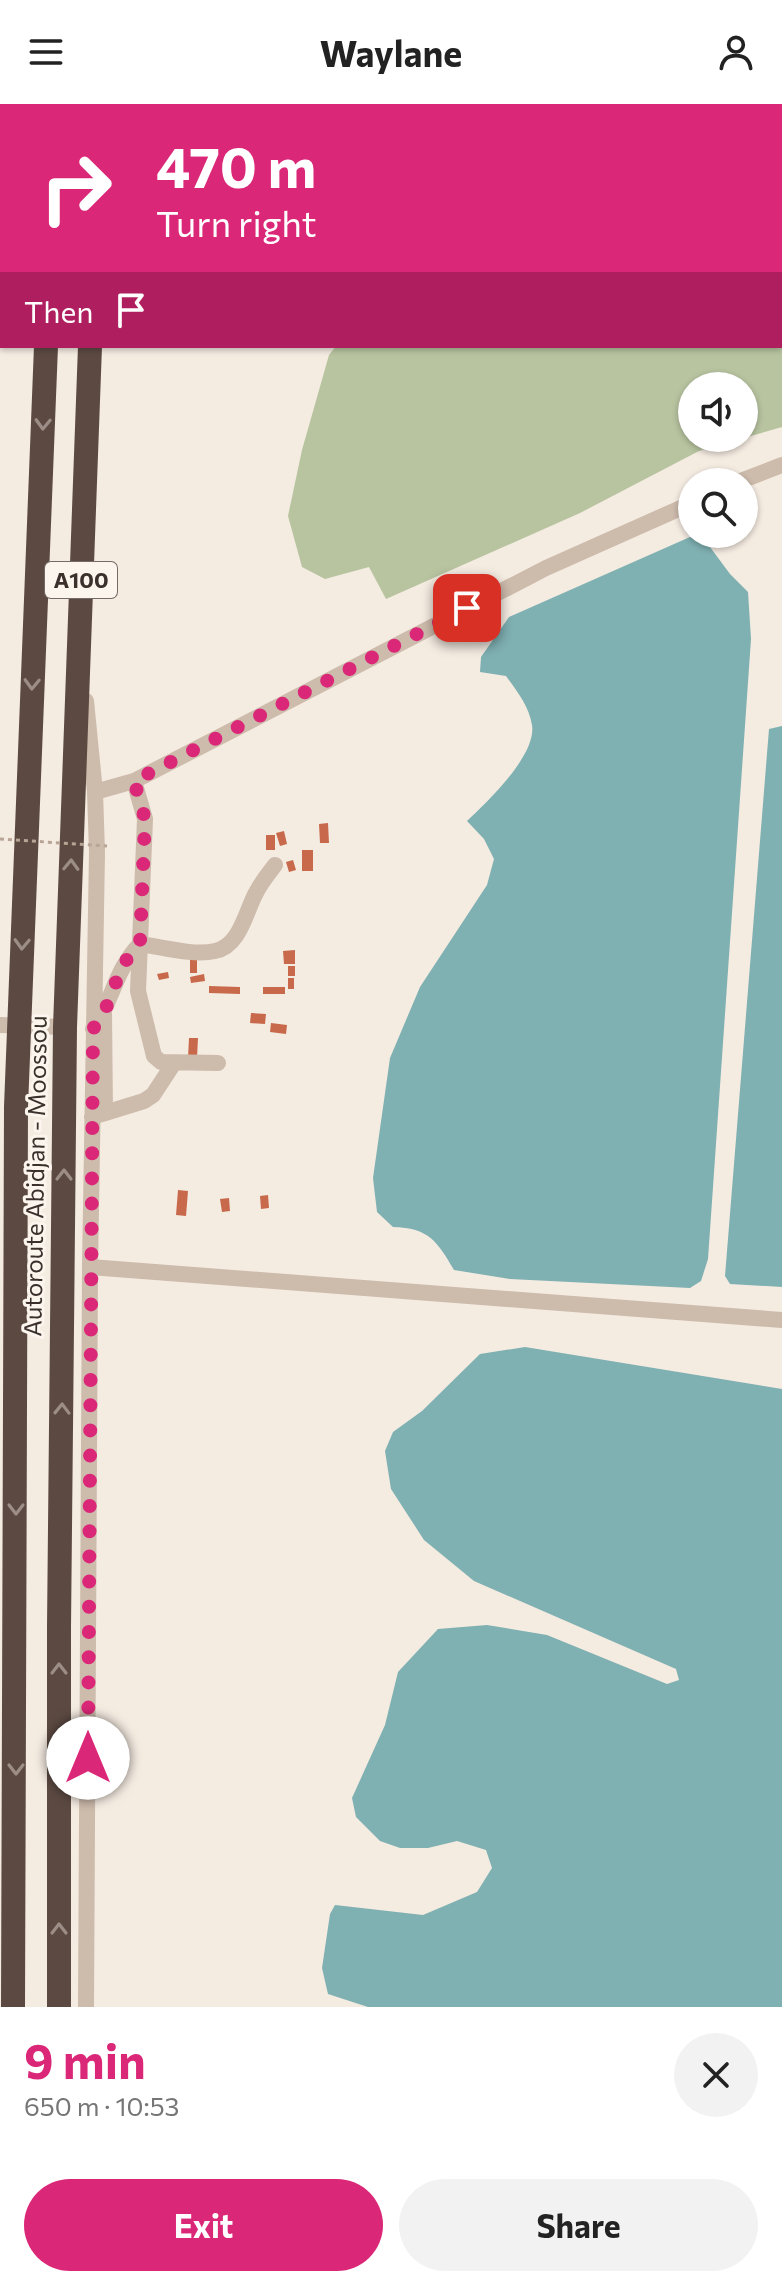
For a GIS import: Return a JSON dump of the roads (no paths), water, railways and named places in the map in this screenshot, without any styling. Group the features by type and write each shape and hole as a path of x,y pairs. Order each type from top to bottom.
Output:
{"highway":[{"name":"Autoroute Abidjan - Moossou","path":"13,2007 8,1807 16,1107 9,1025 46,348"},
{"name":"Autoroute Abidjan - Moossou","path":"59,2007 65,1027 90,348"}],"street":[{"path":"88,410 92,488 86,700 95,792 93,1029 98,1115"},
{"path":"758,474 782,465"},
{"path":"95,792 134,781 546,568 678,509"},
{"path":"134,781 145,819 138,991 154,1056 161,1062 218,1063"},
{"path":"140,944 216,951 224,947 236,936 256,891 275,865"},
{"path":"86,2007 90,1267 104,1013 116,977 140,944"},
{"path":"93,970 116,977 138,991"},
{"path":"93,1029 104,1013"},
{"path":"9,1025 65,1027"},
{"path":"98,1115 137,1104 153,1095 174,1063"},
{"path":"90,1267 782,1320"}],"water":[{"path":"678,542 678,548 711,548 748,592 751,639 708,1259 701,1281 690,1288 510,1279 454,1270 431,1238 415,1230 393,1227 377,1212 373,1178 390,1058 420,987 487,885 494,859 484,839 467,821 519,764 531,737 532,725 525,705 506,676 480,672 481,657 509,617"},
{"path":"782,726 782,1287 730,1284 725,1276 769,729"},
{"path":"525,1347 782,1389 782,2007 368,2007 328,1994 322,1968 330,1914 335,1905 423,1915 477,1892 492,1868 486,1850 457,1841 428,1848 400,1848 380,1841 356,1817 352,1798 385,1725 398,1672 438,1629 487,1625 547,1635 667,1684 679,1680 676,1669 474,1581 424,1540 391,1489 385,1451 393,1432 422,1411 480,1354"}]}
